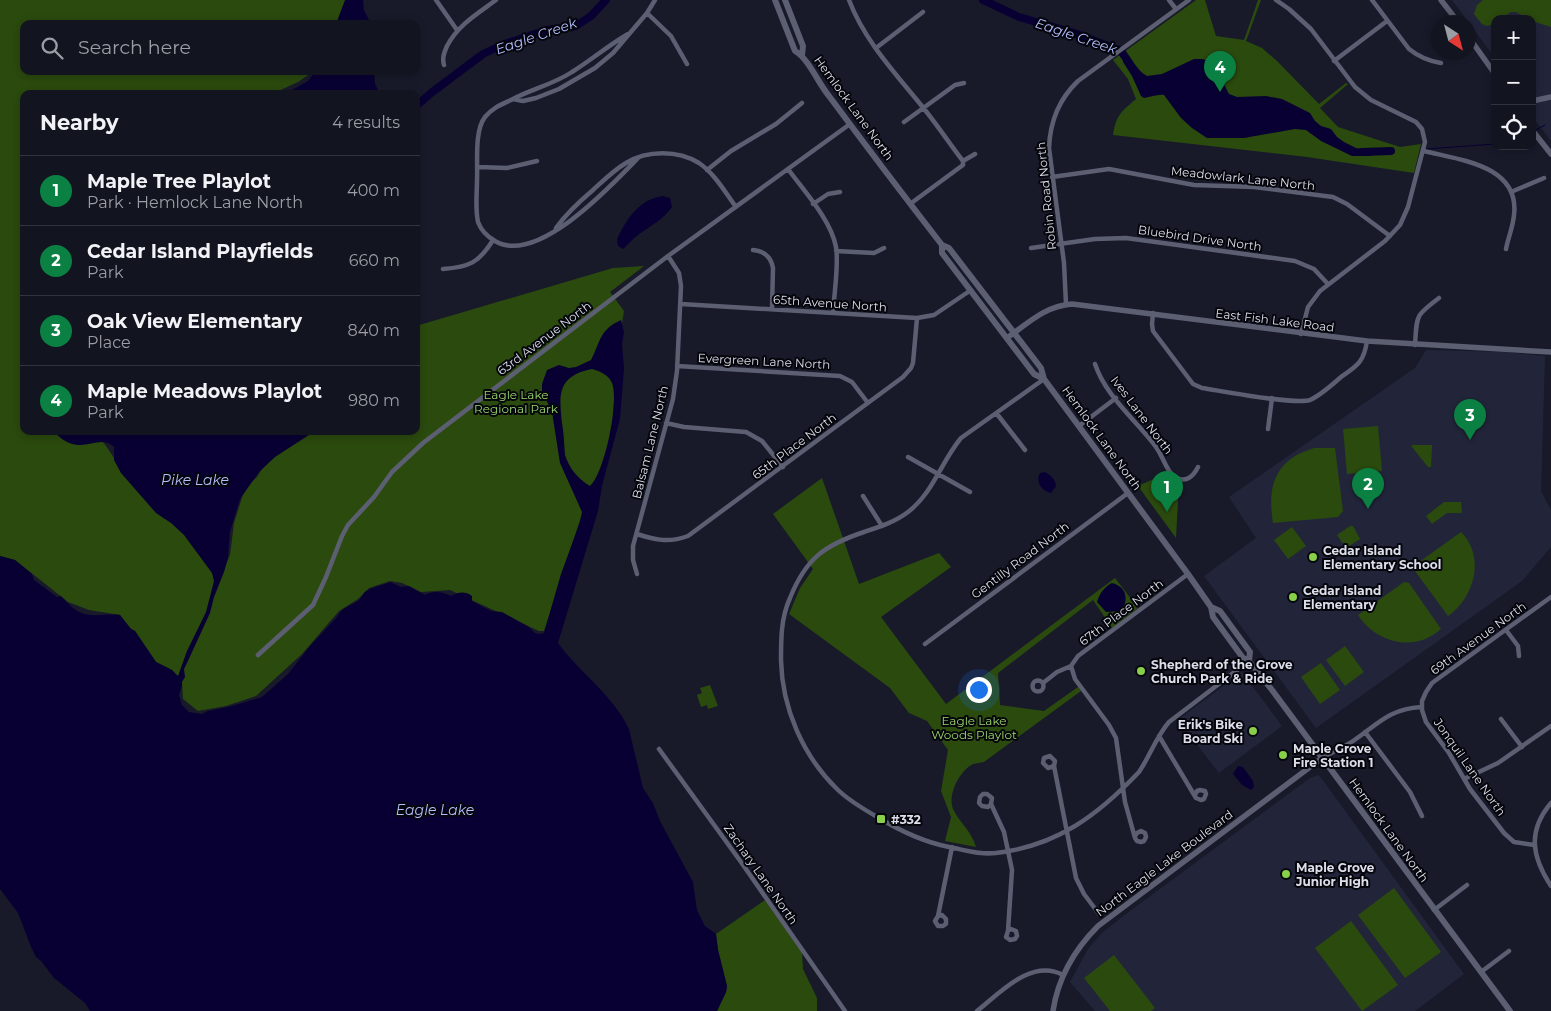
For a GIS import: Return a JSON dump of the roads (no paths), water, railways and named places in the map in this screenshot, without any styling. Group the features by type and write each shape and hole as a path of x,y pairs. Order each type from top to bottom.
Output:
{"main road":[{"name":"Hemlock Lane North","path":"775,0 795,50 802,55 822,87 910,204 942,245 949,248 1041,368 1044,379 1211,607 1220,611 1250,652 1249,661 1510,1011"},
{"name":"Hemlock Lane North","path":"785,0 803,46 802,55"},
{"name":"Hemlock Lane North","path":"942,245 942,253 970,290 1034,374 1044,379"}],"street":[{"path":"436,0 457,30"},
{"path":"444,65 443,55 457,30 496,0"},
{"path":"513,99 522,101 536,98 578,79 595,68 613,53 647,13 655,0"},
{"path":"849,0 865,32 876,48 963,161"},
{"path":"1169,0 1176,9"},
{"name":"Robin Road North","path":"1066,304 1066,278 1049,148 1056,112 1068,92 1078,81 1189,0"},
{"path":"1276,0 1305,23 1321,41 1350,82 1360,92 1371,100 1411,119 1419,125 1424,135 1424,151 1406,212 1400,225 1390,236 1327,283 1313,298 1308,307 1301,334"},
{"path":"1372,0 1403,42 1417,56 1430,62 1441,63"},
{"path":"1441,0 1453,15"},
{"path":"876,48 923,12"},
{"path":"647,13 671,36 687,64"},
{"path":"1334,60 1387,21"},
{"path":"628,34 571,73 495,107 482,121 479,133 477,216 482,229 493,240 512,247 541,239 571,221 592,204 638,158"},
{"path":"1476,47 1491,68"},
{"path":"904,122 954,85 964,83"},
{"path":"1536,100 1551,97"},
{"path":"707,170 731,151 776,124 802,102"},
{"name":"63rd Avenue North","path":"258,655 313,605 348,525 406,458 454,418 668,256 850,124"},
{"path":"1536,135 1551,154"},
{"path":"1424,151 1491,170 1504,182 1511,192 1514,206 1514,215 1506,249"},
{"path":"553,231 571,210 614,171 638,158 660,153 691,159 707,170 736,207"},
{"path":"910,204 963,165 963,161 975,154"},
{"path":"478,167 507,168 537,161"},
{"path":"788,169 831,230 836,251 833,313"},
{"name":"Meadowlark Lane North","path":"1052,177 1109,169 1194,185 1254,187 1333,197 1347,204 1390,236"},
{"path":"1511,192 1544,178"},
{"path":"813,204 828,194 840,192"},
{"name":"Bluebird Drive North","path":"1031,248 1095,239 1126,238 1295,261 1314,269 1327,283"},
{"path":"443,269 459,268 473,263 482,256 493,240"},
{"path":"836,251 874,253 884,248"},
{"path":"754,250 765,253 774,268 772,309"},
{"name":"Balsam Lane North","path":"637,574 632,553 674,394 677,366 681,280 668,256"},
{"name":"65th Avenue North","path":"681,304 917,318 934,315 970,290"},
{"path":"1415,345 1418,317 1423,310 1440,298"},
{"name":"East Fish Lake Road","path":"1007,338 1046,310 1066,304 1087,305 1367,341 1551,352"},
{"path":"1154,314 1153,331 1193,384 1202,388 1272,398 1304,401 1316,396 1360,362 1366,351 1367,341"},
{"name":"65th Place North","path":"637,534 661,540 678,539 688,536 902,377 911,368 914,356 917,318"},
{"name":"Ives Lane North","path":"1095,364 1099,374 1116,398 1156,447 1173,476 1180,480 1187,479 1195,474 1198,467"},
{"name":"Evergreen Lane North","path":"677,366 840,376 852,382 868,403"},
{"path":"1044,379 997,414 960,438 950,452 939,474 918,503 907,512 882,526 836,542 824,549 808,566 794,587 785,611 781,637 781,670 785,693 796,728 816,766 838,790 864,810 899,830 927,841 984,854 1009,851 1037,844 1067,831 1092,816 1145,764 1168,722 1249,661"},
{"path":"1079,426 1116,398"},
{"path":"1268,428 1272,398"},
{"path":"997,414 1025,450"},
{"path":"666,423 702,429 746,432 762,441 783,467"},
{"path":"908,456 970,492"},
{"name":"Gentilly Road North","path":"925,644 1128,493"},
{"path":"862,496 882,526"},
{"name":"67th Place North","path":"1043,683 1057,672 1072,666 1078,656 1188,574"},
{"name":"69th Avenue North","path":"1421,707 1424,696 1432,683 1551,598"},
{"path":"1506,630 1518,646 1519,656"},
{"path":"1072,666 1075,679 1113,732 1127,811 1135,836"},
{"path":"1322,758 1348,744 1394,712 1421,707"},
{"name":"Jonquil Lane North","path":"1421,707 1426,722 1450,753 1464,779 1508,838 1520,844 1534,845"},
{"path":"1501,719 1522,747"},
{"path":"1464,779 1492,767 1551,726"},
{"path":"1365,732 1410,792 1422,816"},
{"path":"1159,736 1195,795"},
{"name":"Zachary Lane North","path":"659,749 845,1011"},
{"name":"North Eagle Lake Boulevard","path":"1053,1011 1063,975 1087,937 1104,921 1322,758"},
{"path":"1054,766 1078,884 1099,914"},
{"path":"1551,803 1539,820 1534,845 1539,867 1551,886"},
{"path":"991,804 1004,832 1012,870 1008,931"},
{"path":"938,916 952,847"},
{"path":"1434,910 1466,885"},
{"path":"1481,972 1509,951"},
{"path":"977,1011 1028,974 1045,970 1063,975"}],"water":[{"path":"345,0 363,0 364,10 369,20 338,20"},
{"path":"1125,56 1147,76 1162,74 1194,59 1203,59 1214,65 1229,94 1237,97 1266,96 1282,99 1310,113 1315,121 1321,126 1331,129 1344,142 1356,148 1373,150 1372,156 1352,156 1321,141 1306,130 1295,129 1244,138 1207,138 1181,118 1164,95 1144,98 1141,96 1123,62"},
{"path":"313,75 374,75 378,90 292,90 308,81"},
{"path":"663,196 670,198 672,207 668,212 623,249 618,246 617,239 634,212 647,201"},
{"name":"Eagle Lake","path":"621,320 624,332 622,344 624,369 620,419 602,486 598,511 558,643 614,705 629,729 643,788 653,803 660,821 693,882 697,910 705,926 716,934 727,986 717,1011 90,1011 85,1003 54,978 36,957 18,913 0,889 0,556 15,560 32,574 34,580 57,597 61,596 81,613 120,615 131,629 135,631 156,662 172,670 178,676 187,651 206,612 214,581 212,573 184,535 156,513 121,473 114,460 114,447 106,442 72,444 58,435 309,435 275,457 259,472 240,499 230,532 228,558 224,572 210,613 184,669 185,677 179,695 182,705 189,712 202,714 262,697 288,674 310,646 343,610 359,600 366,591 390,582 401,587 409,586 425,595 435,592 451,596 467,593 472,596 472,601 491,611 502,612 529,627 535,633 544,633 582,512 560,463 552,412 542,391 542,384 547,370 559,365 569,368 576,367 591,360 604,332","holes":["592,369 600,372 611,381 614,390 614,403 610,435 601,467 590,486 574,473 565,455 560,404 563,388 572,376"]},
{"path":"1045,472 1053,478 1056,484 1051,493 1042,488 1038,480 1040,473"},
{"path":"1112,583 1124,591 1125,603 1121,611 1106,612 1097,602 1099,596"},
{"path":"1238,766 1243,767 1253,781 1254,787 1251,790 1242,785 1233,774"}],"waterway":[{"name":"Eagle Creek","path":"420,103 483,54 502,45 547,30 576,26 591,16 606,0"},
{"name":"Eagle Creek","path":"983,0 1019,17 1074,33 1121,51 1130,64"},
{"name":"Eagle Creek","path":"1536,130 1545,125"},
{"name":"Eagle Creek","path":"1426,149 1491,144"},
{"name":"Eagle Creek","path":"1362,152 1391,151"}],"place":[{"name":"Maple Meadows Playlot","path":"1220,92"},
{"name":"Oak View Elementary","path":"1470,440"},
{"name":"Cedar Island Playfields","path":"1368,509"},
{"name":"Maple Tree Playlot","path":"1167,512"},
{"name":"Cedar Island Elementary School","path":"1313,557"},
{"name":"Cedar Island Elementary","path":"1293,597"},
{"name":"Shepherd of the Grove Church Park & Ride","path":"1141,671"},
{"name":"Erik's Bike Board Ski","path":"1253,731"},
{"name":"Maple Grove Fire Station 1","path":"1283,755"},
{"name":"#332","path":"881,819"},
{"name":"Maple Grove Junior High","path":"1286,874"}],"park label":[{"name":"Eagle Lake Regional Park","path":"516,401"},
{"name":"Eagle Lake Woods Playlot","path":"974,727"}],"water label":[{"name":"Pike Lake","path":"195,480"}]}
